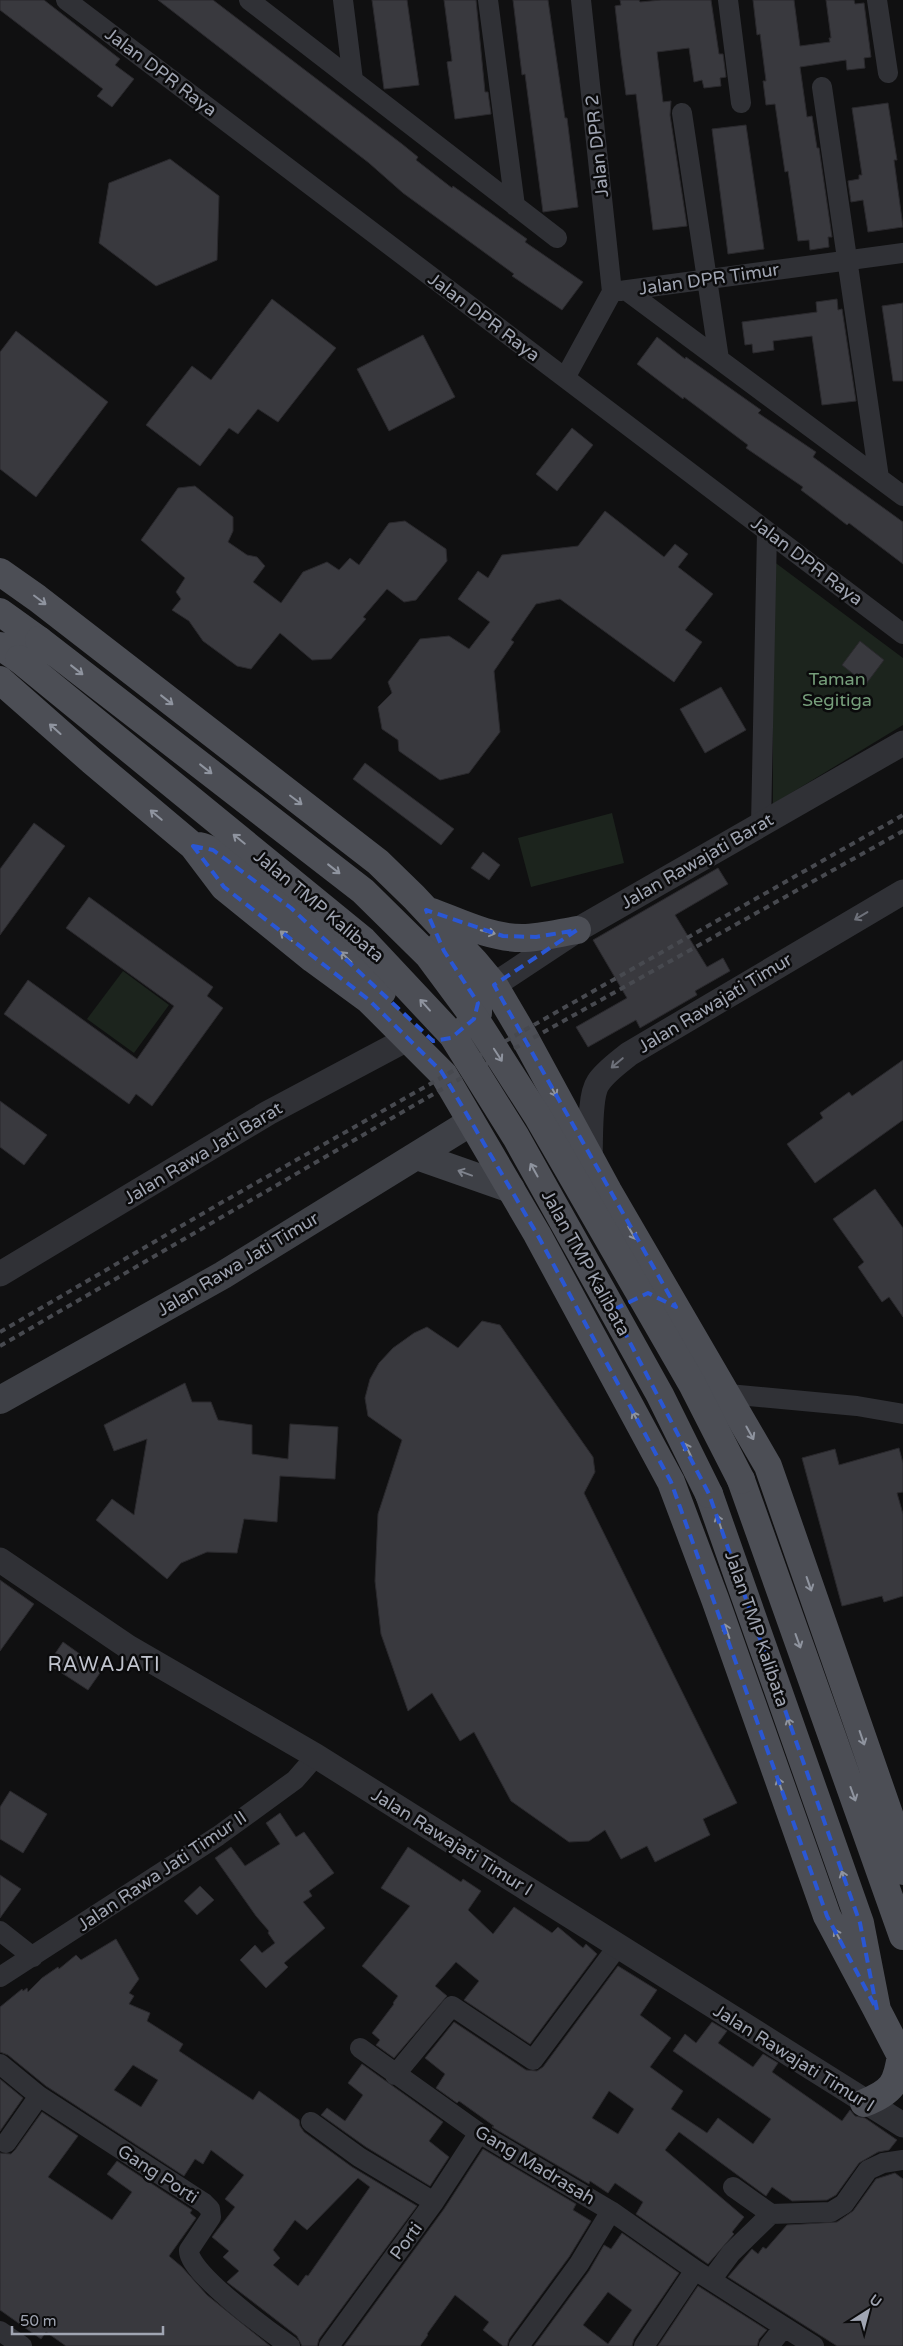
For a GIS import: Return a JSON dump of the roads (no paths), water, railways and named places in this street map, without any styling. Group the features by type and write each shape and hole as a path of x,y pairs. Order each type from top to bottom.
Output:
{"main road":[{"path":"0,572 37,598 378,862 426,910 494,985 608,1191 728,1394 768,1466 896,1834 903,1871"},
{"name":"Jalan TMP Kalibata","path":"0,612 39,640 364,891 428,954 474,1018 538,1117 692,1384 741,1480 903,1936"},
{"name":"Jalan TMP Kalibata","path":"10,653 363,940 453,1036 516,1137 650,1378 709,1494 860,1923 877,2010 902,2057"},
{"path":"0,680 193,846 224,887 313,959 369,1000 441,1071 537,1234 671,1482 715,1599 827,1916 877,2010"},
{"path":"193,846 202,846 213,850 240,869 290,908 344,955 422,1034 433,1041 445,1041 470,1024 479,1008 471,989 444,951 426,910"},
{"path":"426,910 480,930 504,936 536,937 577,930"},
{"name":"Jalan Rawa Jati Timur","path":"0,1400 223,1275 471,1122"},
{"path":"417,1156 511,1189"},
{"path":"537,1234 555,1242 570,1241 604,1222 608,1211 608,1191"},
{"path":"594,1342 599,1328 613,1310 638,1296 648,1293 658,1294 676,1307"},
{"path":"864,2103 880,2097 892,2088 899,2074 902,2057"}],"street":[{"name":"Jalan DPR Raya","path":"66,0 903,634"},
{"path":"248,0 557,238"},
{"path":"343,0 353,80"},
{"path":"488,0 515,206"},
{"name":"Jalan DPR 2","path":"582,0 620,291"},
{"path":"728,0 741,103"},
{"path":"877,0 888,72"},
{"path":"822,87 879,478"},
{"path":"682,113 719,359"},
{"name":"Jalan DPR Timur","path":"620,291 903,253"},
{"path":"565,378 620,291 719,359 903,496"},
{"path":"760,825 767,531"},
{"name":"Jalan Rawajati Barat","path":"494,985 577,930 903,743"},
{"name":"Jalan Rawajati Timur","path":"590,1157 592,1114 596,1085 610,1070 629,1054 903,892"},
{"name":"Jalan Rawa Jati Barat","path":"0,1274 268,1113 409,1038"},
{"path":"728,1394 857,1406 903,1414"},
{"name":"Jalan Rawajati Timur I","path":"0,1560 128,1647 316,1756 864,2103 903,2125"},
{"name":"Jalan Rawa Jati Timur II","path":"0,1977 218,1836 295,1780 316,1756"},
{"path":"0,1931 33,1957"},
{"path":"395,2075 452,2006 533,2060 618,1946"},
{"name":"Gang Madrasah","path":"360,2048 395,2075 479,2133 611,2211 703,2275 814,2346"},
{"name":"Gang Porti","path":"0,2064 39,2096 204,2203 210,2209 211,2217 189,2250 192,2262 232,2302 290,2346"},
{"path":"6,2143 39,2096"},
{"path":"311,2122 359,2157 434,2202"},
{"name":"Porti","path":"329,2346 434,2202 479,2133"},
{"path":"733,2186 771,2214 831,2212 844,2204 868,2170 882,2163 903,2160"},
{"path":"520,2346 579,2264 611,2211"},
{"path":"644,2346 703,2275 731,2253 771,2214"},
{"path":"769,2346 784,2327"},
{"path":"0,2331 22,2346"}],"railway":[{"path":"0,1332 219,1204 903,815"},
{"path":"0,1346 449,1085 903,831"}],"district":[{"name":"RAWAJATI","path":"104,1665"}],"park label":[{"name":"Taman Segitiga","path":"837,690"}]}
